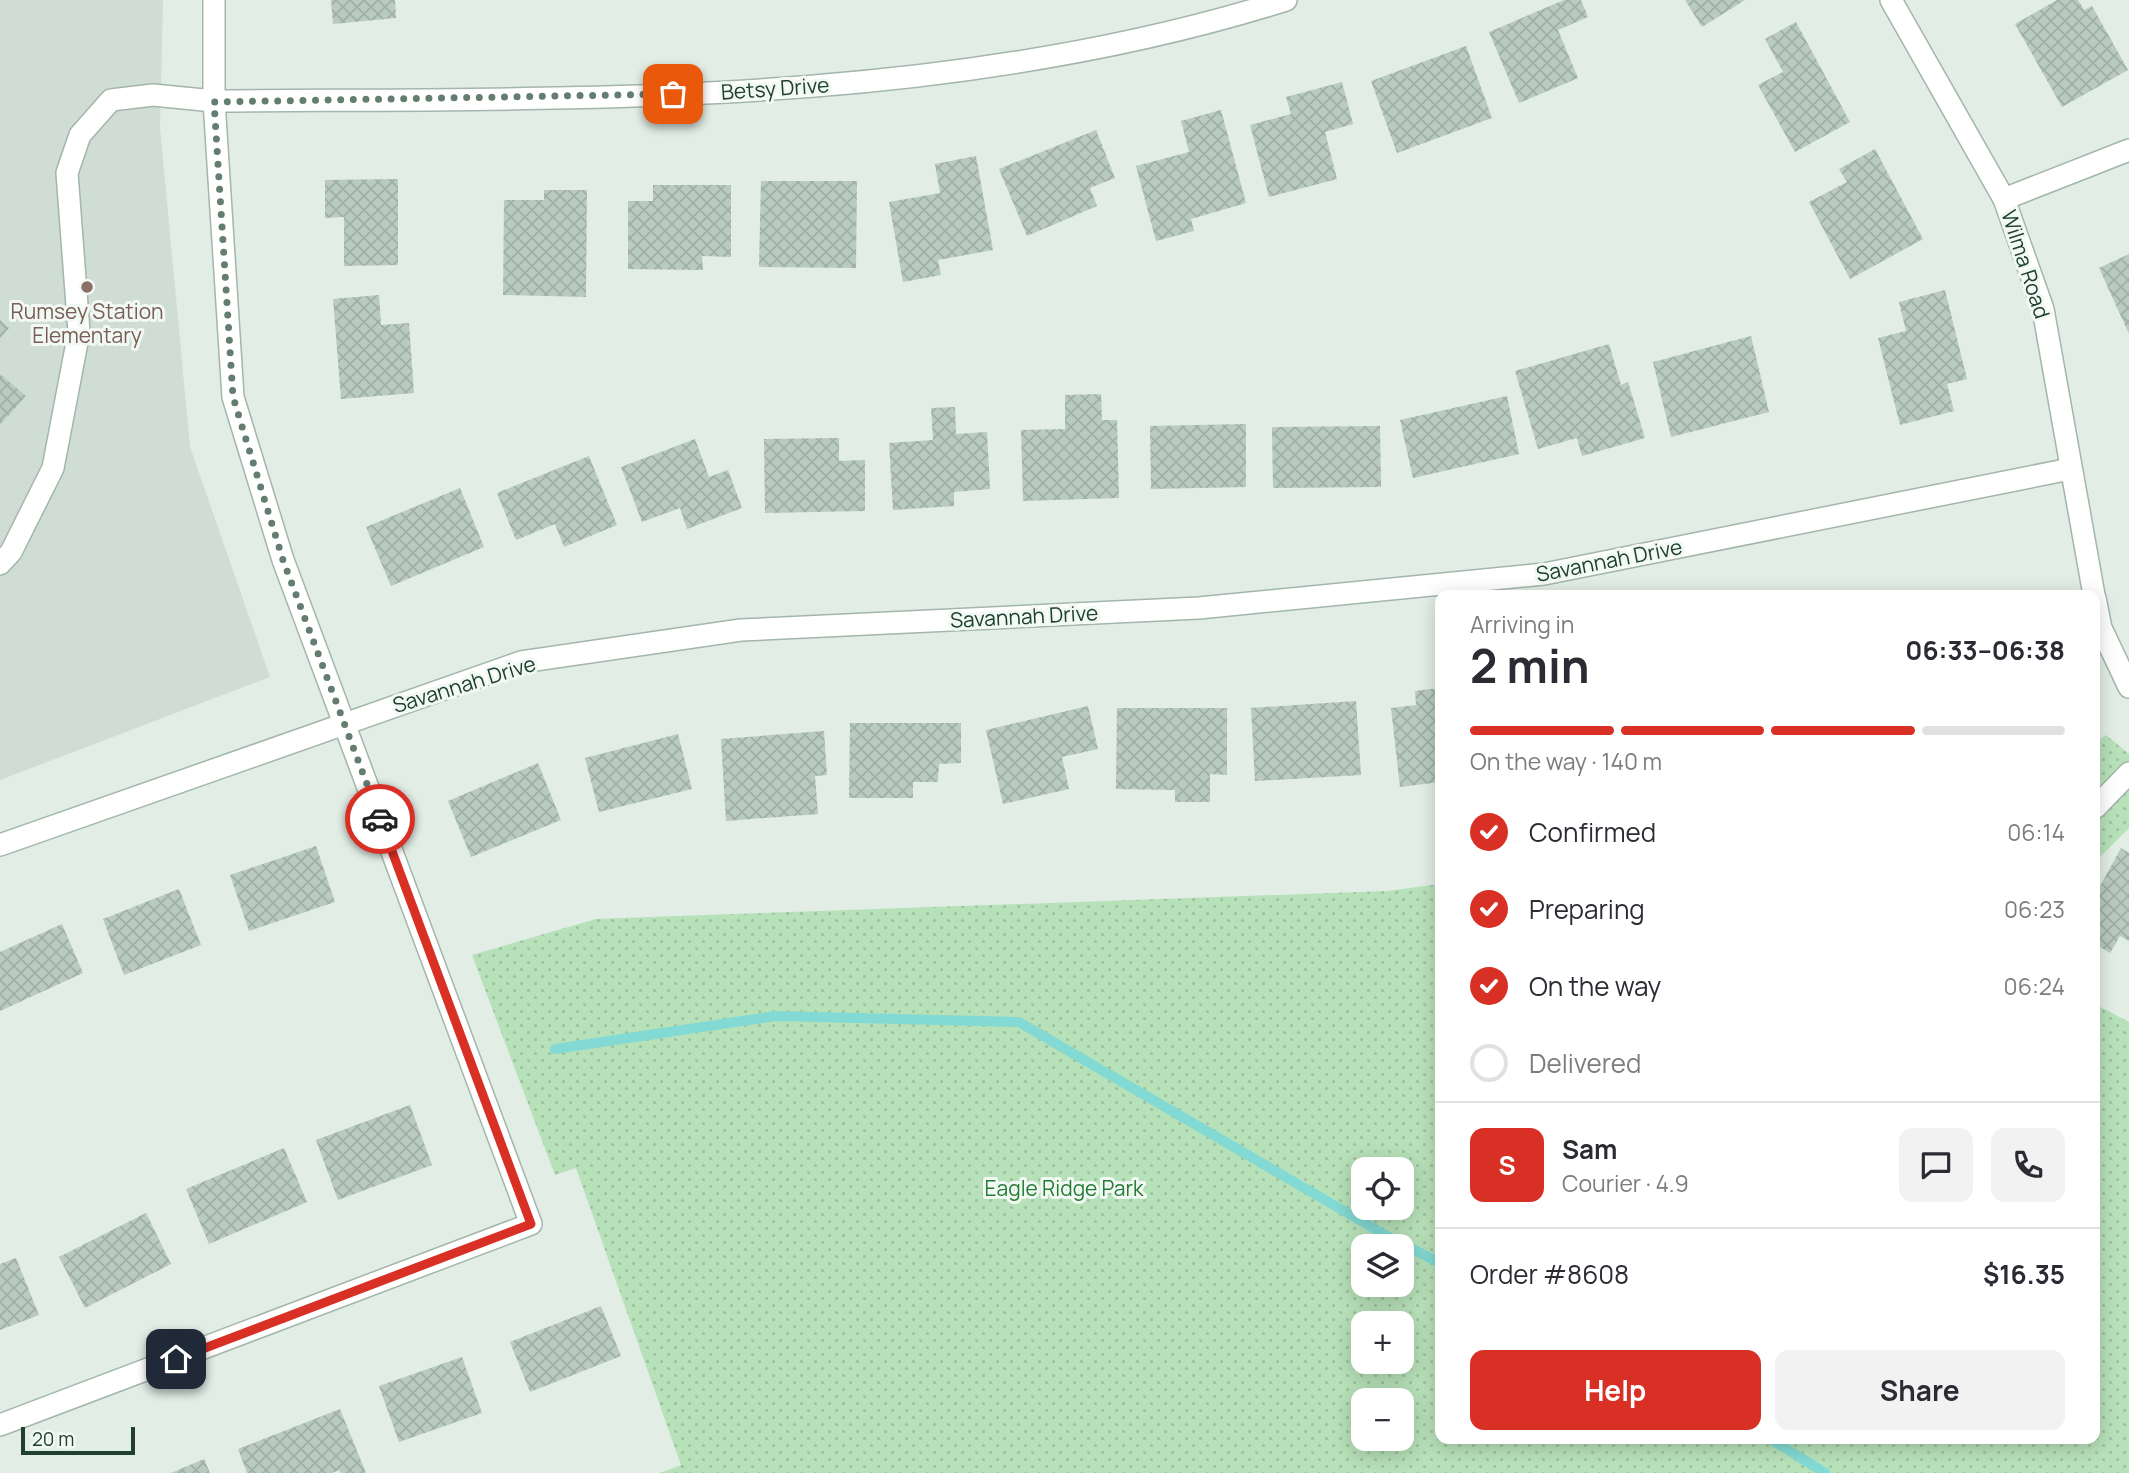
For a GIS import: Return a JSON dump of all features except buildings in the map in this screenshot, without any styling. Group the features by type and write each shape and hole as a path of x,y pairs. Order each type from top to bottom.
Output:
{"street":[{"path":"0,1425 531,1224 283,560 233,397 214,102 214,0"},
{"name":"Betsy Drive","path":"0,565 11,552 53,468 79,332 66,173 80,135 111,100 153,95 214,102 701,94 922,78 1170,33 1286,0"},
{"name":"Wilma Road","path":"1891,0 2004,199 2043,309 2093,590"},
{"path":"2004,199 2129,149"},
{"name":"Savannah Drive","path":"0,845 521,662 717,633 1199,608 1544,574 2070,469"},
{"name":"Wilma Road","path":"2100,623 2129,687"},
{"path":"2100,803 2129,773"}],"shaded area":[{"name":"Rumsey Station Elementary","path":"0,0 163,0 160,128 190,447 270,677 0,780"}],"green space":[{"path":"2106,735 2129,754 2129,828 2100,857 2100,739"},
{"name":"Eagle Ridge Park","path":"1435,885 1435,1444 2100,1444 2100,1007 2129,1022 2129,1473 660,1473 681,1465 576,1168 555,1175 472,955 596,919 1387,891"}],"waterway":[{"path":"555,1049 776,1016 1019,1022 1387,1236 1435,1260"},
{"path":"1779,1444 1825,1473"}],"way so far":[{"path":"380,819 283,560 233,397 225,317 214,102 673,94"}],"place":[{"name":"Rumsey Station Elementary","path":"87,287"}],"route":[{"path":"176,1359 531,1224 380,819"}]}
